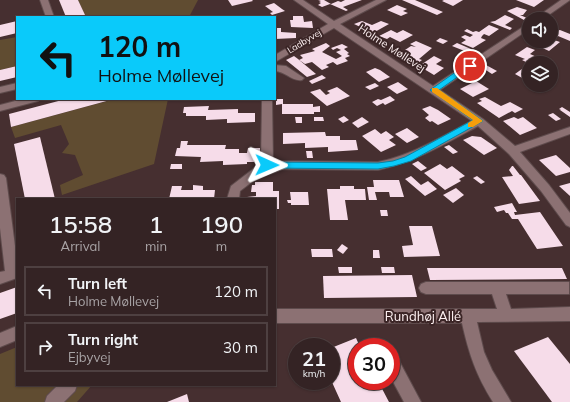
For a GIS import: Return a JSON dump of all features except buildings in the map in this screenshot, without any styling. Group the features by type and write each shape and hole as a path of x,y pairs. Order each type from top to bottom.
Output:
{"street":[{"path":"44,0 50,16"},
{"name":"Holme Møllevej","path":"298,0 479,121 513,151 545,188 570,222"},
{"name":"Ladbyvej","path":"276,58 334,24 382,0"},
{"path":"548,12 566,0"},
{"path":"434,90 522,30"},
{"path":"276,68 283,68 299,78"},
{"path":"0,90 16,86"},
{"path":"0,108 31,100"},
{"path":"267,100 267,165"},
{"path":"234,198 235,189 267,165 378,166 394,164 408,159 479,121"},
{"path":"513,151 570,130"},
{"path":"0,178 4,239 12,274 0,278"},
{"path":"426,288 569,288"},
{"path":"497,288 506,315"},
{"name":"Rundhøj Allé","path":"276,316 468,316 570,314"},
{"path":"468,316 476,352 486,376 503,402"},
{"path":"0,340 16,333"},
{"path":"400,378 413,402"},
{"path":"54,402 68,386"}],"shaded area":[{"path":"78,0 198,0 190,16 86,16"},
{"path":"16,37 16,66 0,70 0,40"},
{"path":"111,100 168,100 154,164 62,195 60,185 83,175 75,155 62,153 69,144 61,125 15,138 11,127"},
{"path":"16,347 16,386 91,386 77,402 0,402 0,354"}],"slow traffic":[{"path":"434,90 479,121 470,125"}],"route":[{"path":"267,165 378,166 394,164 408,159 479,121 434,90 470,66"}]}
